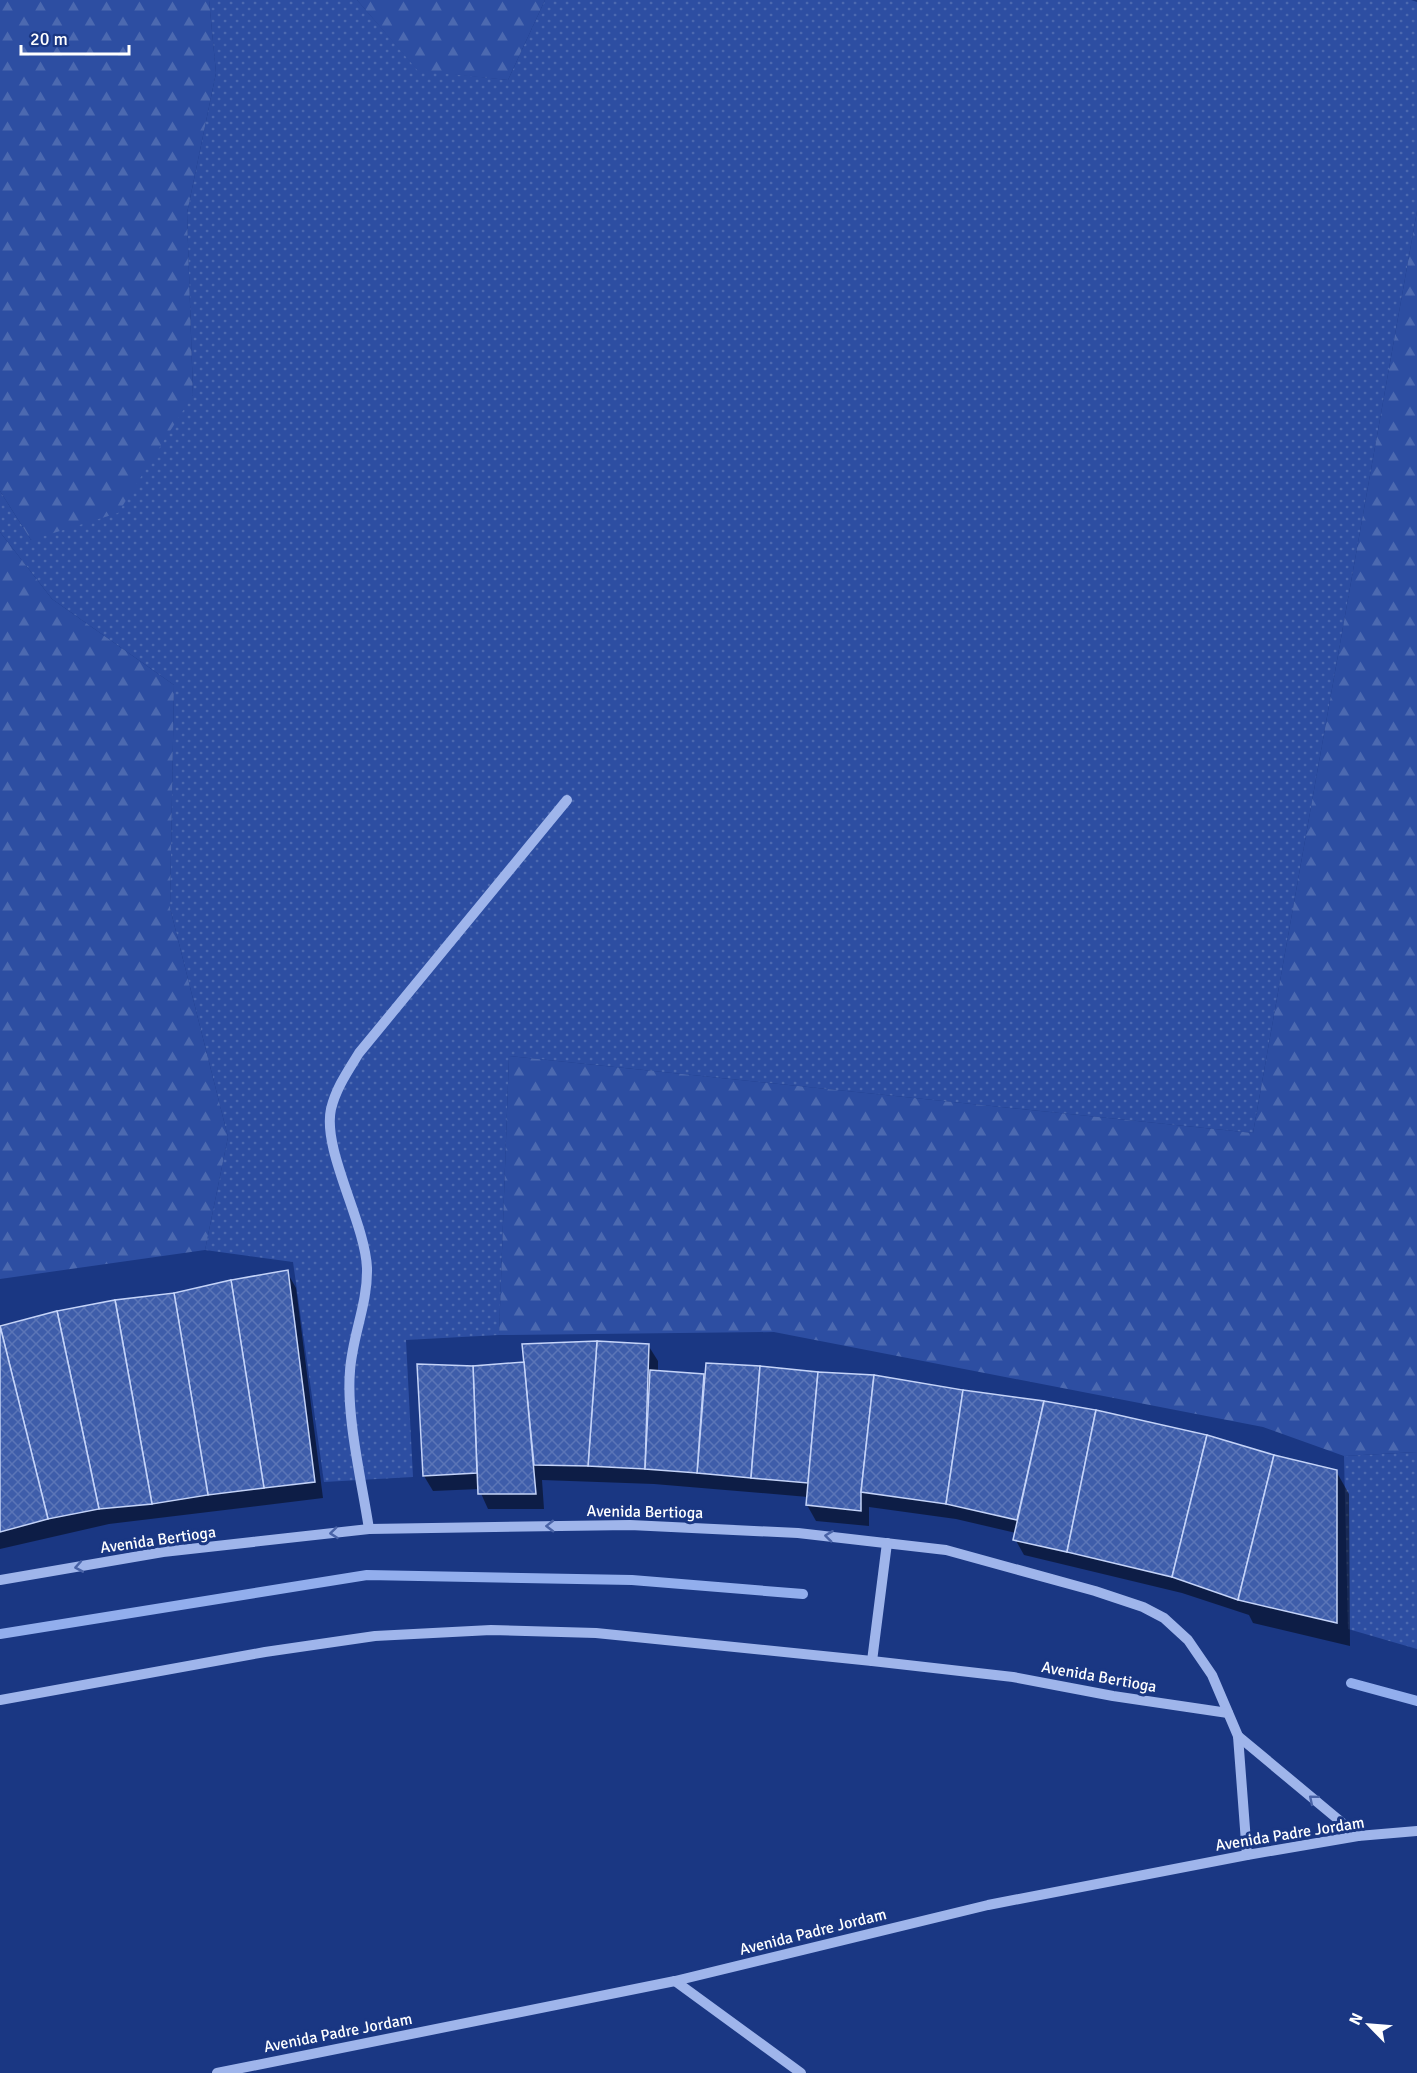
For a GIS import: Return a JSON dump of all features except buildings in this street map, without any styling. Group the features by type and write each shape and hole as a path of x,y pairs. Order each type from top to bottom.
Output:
{"street":[{"path":"369,1529 350,1393 353,1345 364,1296 367,1268 362,1237 330,1133 331,1110 341,1082 359,1053 567,800"},
{"name":"Avenida Bertioga","path":"0,1580 163,1552 369,1529 630,1525 798,1533 946,1550 1095,1590 1143,1607 1164,1618 1188,1640 1212,1675 1239,1736 1247,1855"},
{"path":"872,1661 887,1543"},
{"name":"Avenida Bertioga","path":"0,1700 265,1652 353,1639 491,1630 596,1633 872,1661 1013,1677 1113,1696 1228,1713"},
{"path":"1239,1736 1358,1836"},
{"name":"Avenida Padre Jordam","path":"217,2073 675,1981 988,1905 1358,1836 1417,1832"},
{"path":"675,1981 801,2073"}],"green space":[{"path":"0,0 209,0 216,73 187,213 193,395 118,513 31,540 0,491"},
{"path":"209,0 357,0 418,70 508,80 545,0 1411,0 1417,2 1417,211 1253,1133 509,1056 499,1335 406,1340 413,1477 324,1482 293,1262 205,1250 228,1137 170,908 174,685 52,599 0,532 0,491 31,540 193,395 187,213 216,73"},
{"path":"357,0 545,0 508,80 418,71"},
{"path":"1417,211 1417,1452 1344,1456 1263,1427 774,1332 499,1335 509,1056 1253,1133"},
{"path":"0,532 52,599 174,685 170,908 228,1137 205,1250 0,1279"},
{"path":"1417,1452 1417,1649 1348,1629 1344,1456"}],"waterway":[{"path":"0,1634 367,1575 632,1580 803,1594"},
{"path":"1351,1683 1417,1701"}]}
